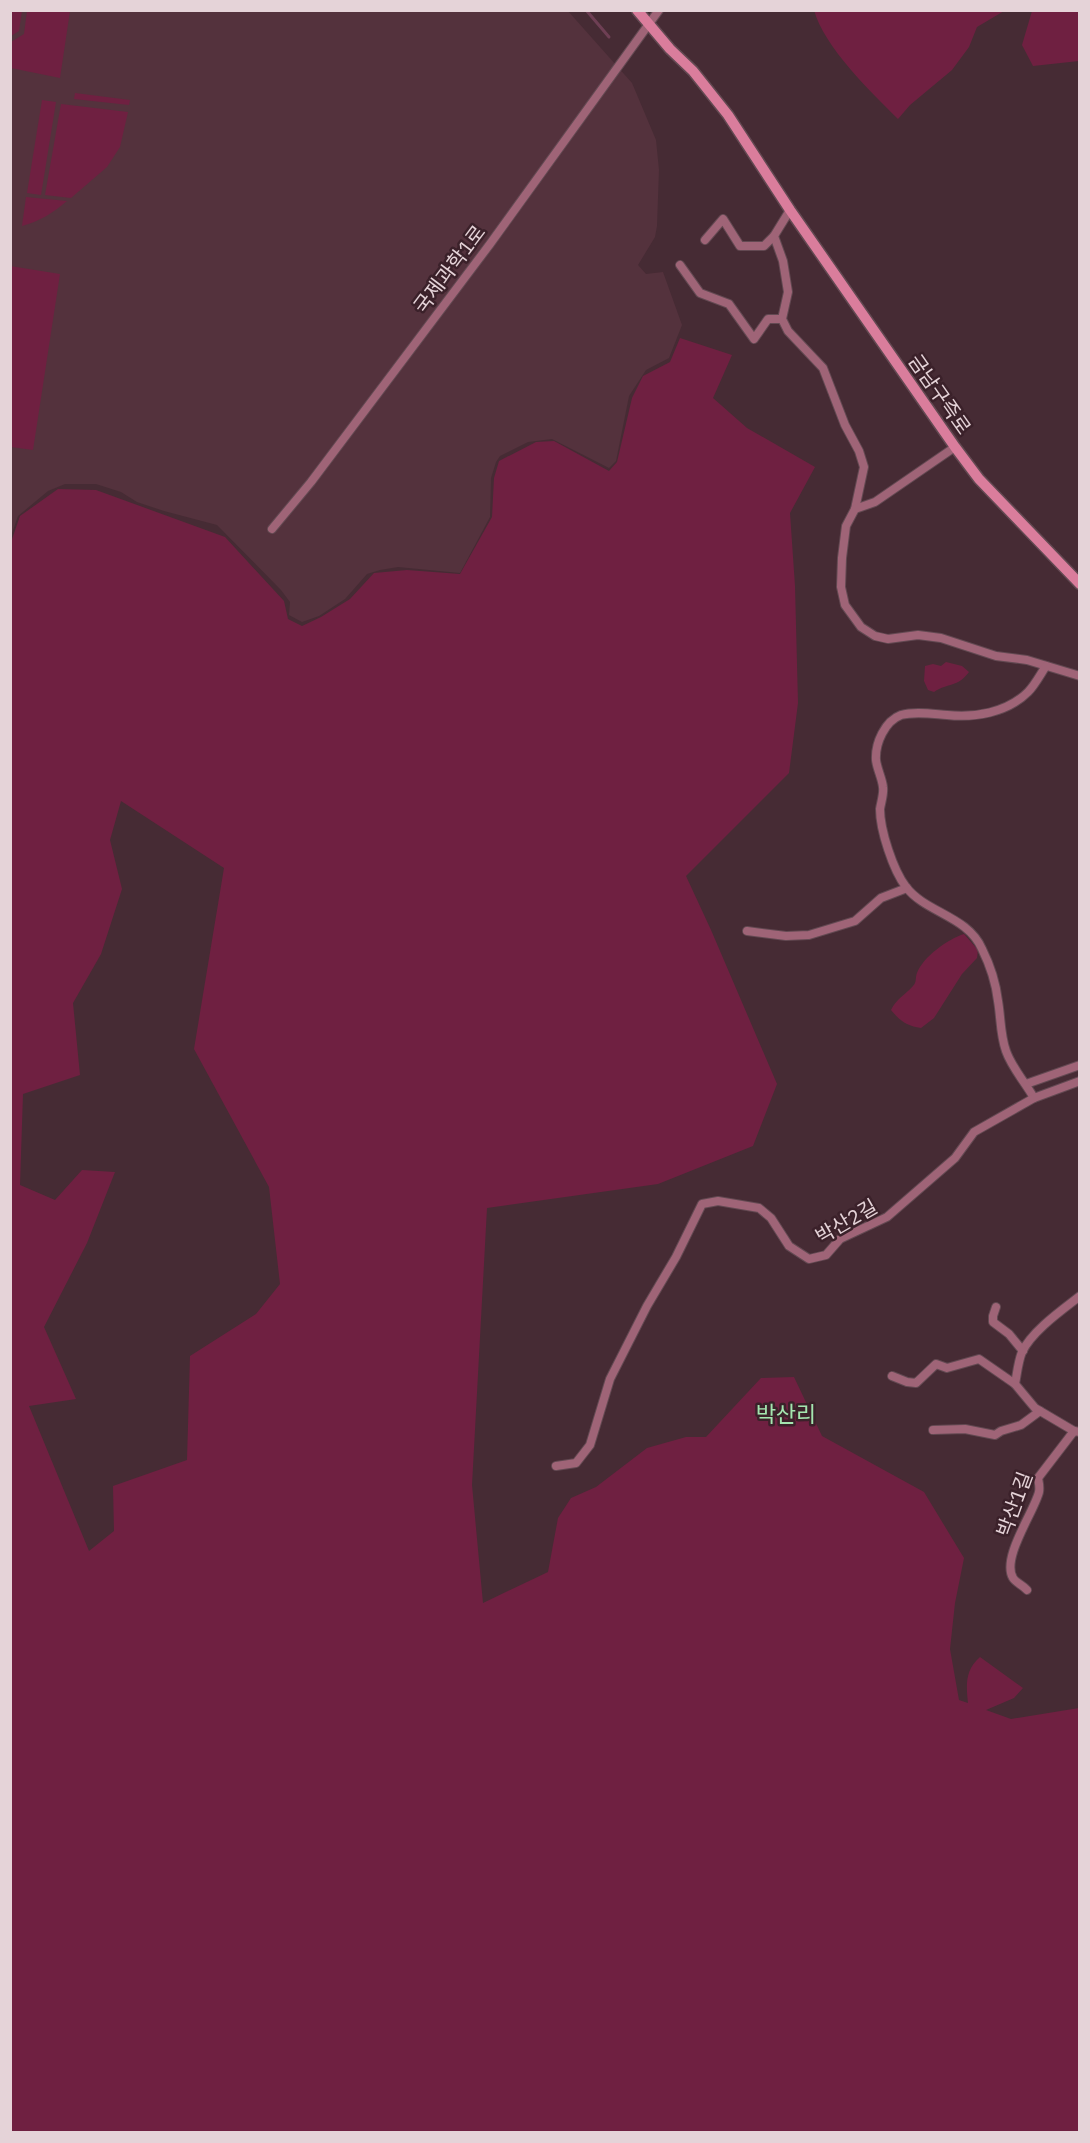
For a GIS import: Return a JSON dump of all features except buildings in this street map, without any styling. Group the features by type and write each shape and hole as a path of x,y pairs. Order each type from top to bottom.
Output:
{"main road":[{"name":"금남구즉로","path":"637,10 670,49 693,71 722,108 790,210 979,479 1080,584"}],"street":[{"name":"국제과학1로","path":"272,529 311,482 490,244 659,10"},
{"path":"705,240 723,219 740,246 764,246 774,236 790,210"},
{"path":"774,236 783,261 788,292 782,319 788,331 823,368 864,467 855,509 846,526 841,586 845,605 861,627 875,636 888,639 918,635 941,638 996,656 1027,660 1080,676"},
{"path":"680,266 700,292 729,304 754,339 768,319 782,319"},
{"path":"855,509 874,502 955,447"},
{"path":"1034,1098 1005,1050 1000,1032 999,1003 995,984 982,947 953,918 918,898 900,878 883,831 880,809 883,787 876,761 881,735 892,721 902,715 919,713 961,717 980,716 1027,693 1046,666"},
{"path":"747,931 786,936 808,935 855,921 881,898 907,888"},
{"path":"1026,1084 1080,1065"},
{"name":"박산2길","path":"556,1466 576,1463 590,1445 610,1379 702,1204 718,1201 759,1208 771,1218 789,1246 809,1259 826,1255 840,1239 887,1217 956,1158 974,1132 1034,1098 1080,1081"},
{"path":"1015,1384 1023,1351 1036,1333 1080,1296"},
{"path":"996,1307 993,1322 1009,1334 1023,1351"},
{"name":"박산1길","path":"892,1376 916,1383 936,1364 947,1368 979,1359 1015,1384 1035,1408 1077,1432 1038,1478 1040,1489 1022,1525 1011,1569 1012,1577 1027,1590"},
{"path":"933,1430 958,1429 995,1435 1021,1425 1040,1411"}],"shaded area":[{"path":"11,10 22,11 19,31 11,36"},
{"path":"814,10 1004,11 977,27 969,47 952,70 910,105 898,119 838,54 819,24"},
{"path":"11,11 568,11 632,83 656,140 659,170 657,226 655,237 638,265 646,274 663,272 682,325 669,358 646,370 629,396 616,461 609,468 552,439 528,442 500,456 491,478 490,517 460,573 398,567 367,574 345,599 319,616 302,622 289,615 290,602 281,590 217,525 137,502 121,492 96,484 65,484 48,491 18,516 11,536"},
{"path":"27,11 70,11 60,78 11,68 11,42 24,34"},
{"path":"1032,11 1079,11 1079,61 1033,66 1022,45"},
{"path":"75,93 130,100 129,105 74,99"},
{"path":"42,100 56,102 41,195 27,193"},
{"path":"61,104 128,112 120,147 107,167 71,198 45,195"},
{"path":"26,197 67,201 46,216 22,226"},
{"path":"10,266 60,274 33,450 11,447"},
{"path":"680,338 732,355 713,398 747,428 815,467 790,513 795,586 798,703 789,773 686,876 777,1084 753,1146 658,1184 487,1208 472,1485 483,1603 548,1572 558,1518 571,1498 596,1487 647,1448 686,1437 706,1437 761,1378 794,1377 822,1436 924,1492 964,1558 955,1603 950,1649 959,1700 968,1703 969,1673 980,1657 1023,1688 1014,1698 986,1710 1011,1719 1079,1708 1079,2132 11,2132 11,542 20,516 58,489 96,490 225,537 284,601 288,619 302,626 350,599 374,573 407,570 460,574 492,517 494,478 499,461 536,442 554,441 609,471 617,462 632,398 643,376 670,362","holes":["121,801 224,868 194,1049 269,1187 280,1284 256,1314 190,1356 187,1460 113,1486 114,1531 89,1551 29,1406 76,1399 44,1327 87,1243 115,1172 82,1170 55,1200 20,1185 23,1094 80,1075 73,1003 101,954 122,889 110,840"]},
{"path":"946,662 962,666 969,672 957,683 934,692 928,690 924,681 925,666 933,664 941,666"},
{"path":"964,934 978,950 977,958 962,974 934,1018 921,1028 901,1020 891,1010 914,984 920,967 937,949"}],"waterway":[{"path":"586,10 609,37"}],"district":[{"name":"박산리","path":"786,1413"}]}
